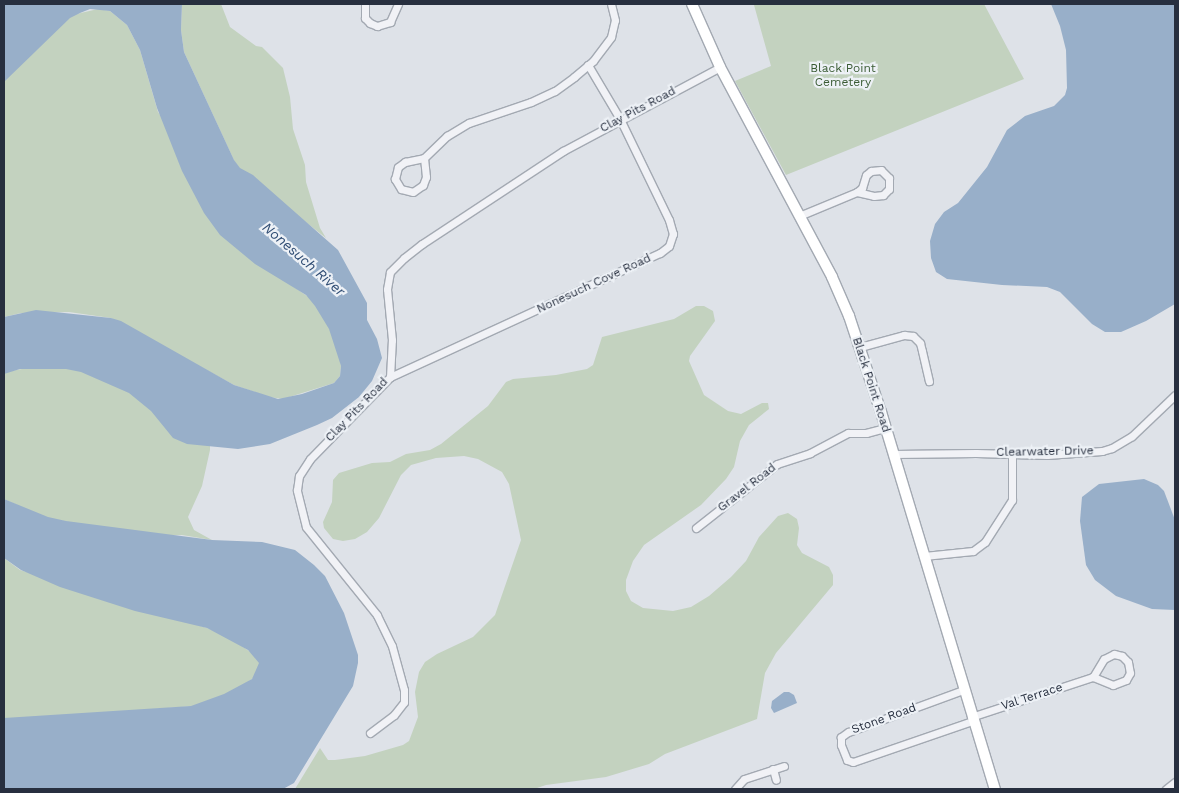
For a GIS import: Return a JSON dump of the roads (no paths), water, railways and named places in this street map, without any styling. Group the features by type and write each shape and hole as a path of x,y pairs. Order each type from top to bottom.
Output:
{"main road":[{"name":"Black Point Road","path":"692,4 720,67 840,294 860,347 894,454 963,690 995,789"}],"street":[{"path":"365,4 365,18 370,23 378,26 390,22 398,4"},
{"path":"424,158 426,177 423,185 413,192 402,189 395,179 398,167 405,162 424,158 447,136 478,119 546,95 574,77 588,65 613,33 615,20 611,4"},
{"name":"Nonesuch Cove Road","path":"390,377 660,254 669,246 673,234 669,220 620,119 588,65"},
{"name":"Clay Pits Road","path":"370,733 394,716 404,702 404,690 392,646 372,609 306,527 297,490 299,476 310,458 390,377 392,340 387,289 392,269 422,244 563,151 720,67"},
{"path":"799,216 857,192 862,188 866,175 871,171 882,170 889,178 889,188 883,195 874,196 857,192"},
{"path":"860,347 904,336 913,336 920,343 929,382"},
{"name":"Clearwater Drive","path":"894,454 1080,454 1112,448 1132,436 1175,395"},
{"name":"Gravel Road","path":"696,528 777,464 810,453 844,435 871,432 885,428"},
{"path":"924,556 973,551 985,542 1012,500 1012,454"},
{"path":"1111,655 1122,656 1130,664 1129,676 1119,684 1110,684 1092,676 1098,671 1104,659 1111,655"},
{"name":"Val Terrace","path":"972,719 1092,676"},
{"name":"Stone Road","path":"963,690 848,732 841,737 842,745 847,760 853,762 972,719"},
{"path":"735,789 744,779 784,766"},
{"path":"773,769 776,780"},
{"path":"1166,789 1175,782"}],"water":[{"name":"Nonesuch River","path":"4,4 182,4 181,30 184,52 234,160 240,168 253,175 338,250 367,303 367,320 377,339 382,358 372,381 359,397 332,418 317,425 270,444 238,449 187,444 173,438 151,411 129,393 81,372 66,369 20,369 4,374 4,317 36,310 111,318 121,321 234,385 278,399 302,394 334,383 340,376 341,366 329,329 306,295 255,264 220,235 204,213 182,171 157,108 140,50 127,25 110,11 90,9 80,13 70,18 4,82"},
{"path":"1051,4 1175,4 1175,304 1146,321 1121,332 1105,332 1092,324 1060,292 1047,287 1002,285 947,279 936,272 931,258 930,241 935,224 944,212 958,203 987,167 1007,130 1025,116 1054,106 1065,95 1067,88 1066,50 1060,26"},
{"path":"1144,479 1158,485 1164,491 1175,520 1175,610 1152,609 1116,596 1095,580 1086,565 1080,521 1082,497 1099,484"},
{"path":"4,499 48,517 66,521 212,540 262,542 295,550 314,565 325,576 344,613 358,655 358,663 353,686 294,783 283,789 4,789 4,718 191,706 224,694 252,679 259,663 248,650 207,628 135,611 60,587 21,570 4,558"},
{"path":"784,692 794,695 797,703 774,713 771,708 772,701"}],"park label":[{"name":"Black Point Cemetery","path":"843,76"}]}
